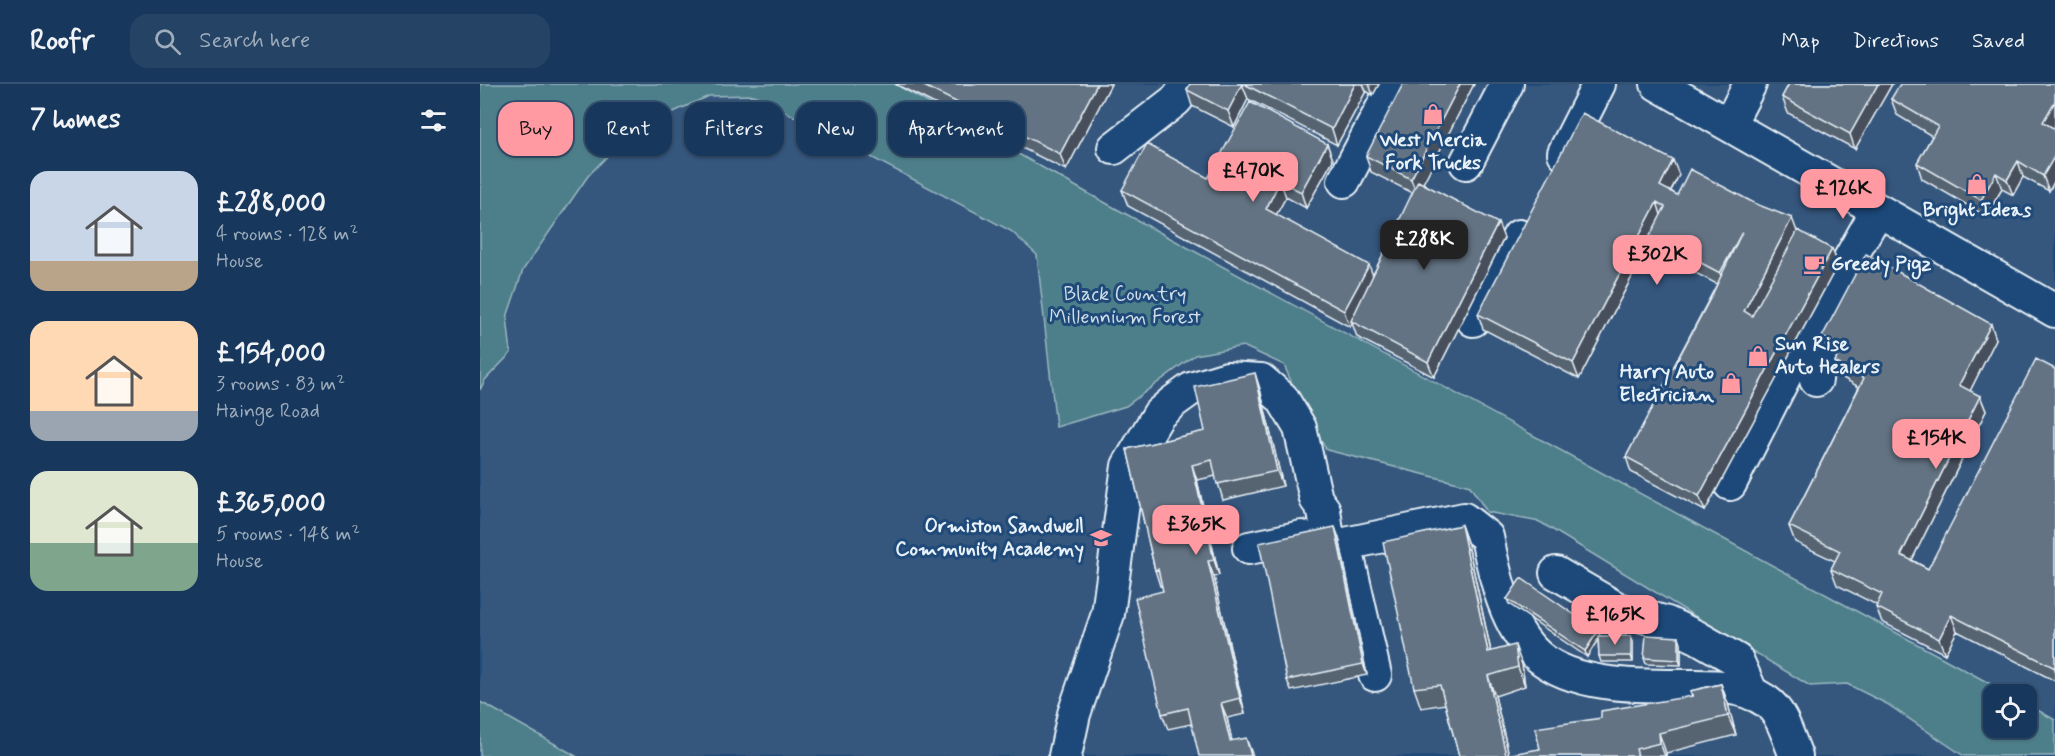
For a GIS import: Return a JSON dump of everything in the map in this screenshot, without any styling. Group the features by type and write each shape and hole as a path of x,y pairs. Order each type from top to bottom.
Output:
{"street":[{"path":"1114,148 1176,100 1189,84"},
{"path":"1344,181 1395,84"},
{"path":"1466,162 1507,84"},
{"path":"1552,175 1599,84"},
{"path":"1657,84 2055,311"},
{"path":"1729,125 1750,84"},
{"path":"1473,320 1535,206"},
{"path":"1816,380 1817,363 1886,215"},
{"path":"1730,484 1797,352 1886,215"},
{"path":"1065,756 1074,714 1108,614 1128,466 1159,414 1191,389 1227,378 1261,380 1282,398 1300,428 1316,499 1324,510 1336,538 1375,675"},
{"path":"1249,548 1464,519 1487,537 1495,575 1506,605 1520,633 1538,656 1557,668 1604,682 1637,686 1731,687 1752,694 1768,702 1780,717 1797,756"},
{"path":"1556,573 1618,609 1667,623 1737,660 1752,694"}],"shaded area":[{"name":"Ormiston Sandwell Community Academy","path":"583,84 2055,84 2055,756 541,756 480,719 480,254 539,156 573,156 572,102"}],"green space":[{"name":"Black Country Millennium Forest","path":"480,84 895,84 927,102 888,102 888,156 1022,156 1991,684 1983,684 1983,738 2037,738 2037,710 2055,720 2055,756 1964,756 1887,704 1847,684 1810,686 1540,522 1487,512 1470,486 1327,450 1310,425 1284,365 1243,346 1195,355 1126,406 1056,427 1037,255 1011,231 869,156 876,156 876,102 796,102 796,117 784,111 784,102 767,102 754,95 709,96 696,102 684,102 684,107 672,113 672,102 585,102 585,156 607,156 588,176 523,270 507,317 511,353 485,380 480,390"},
{"path":"480,702 488,706 576,756 480,756"}],"building":[{"path":"920,84 1097,84 1060,154 1025,136 1025,102 956,102"},
{"path":"1190,84 1242,84 1228,111 1187,90"},
{"path":"1244,84 1355,84 1332,129"},
{"path":"1403,84 1460,84 1411,179 1366,156"},
{"path":"1789,84 1878,84 1850,134 1782,97"},
{"path":"1900,84 2055,84 2055,101 2043,122 2055,129 2055,155 2043,176 2018,161 2007,180 1996,173 1981,200 1917,163 1938,126 1891,99"},
{"path":"1250,102 1327,144 1301,192 1280,181 1266,209 1369,265 1344,311 1122,190 1147,144 1208,178"},
{"path":"1582,113 1673,160 1660,186 1677,195 1690,169 1756,204 1792,218 1744,311 1752,316 1798,230 1832,249 1699,496 1626,457 1712,295 1742,232 1720,273 1650,236 1665,207 1657,202 1573,363 1478,314"},
{"path":"1418,181 1498,223 1428,362 1351,321"},
{"path":"1866,254 1991,324 1959,385 1980,396 1901,555 1928,569 2036,359 2055,369 2055,668 1951,615 1939,639 1876,607 1882,594 1831,569 1840,551 1789,526 1864,378 1835,362 1841,347 1822,337"},
{"path":"1255,373 1277,471 1217,484 1212,460 1192,465 1214,560 1208,561 1240,698 1221,703 1230,741 1246,738 1251,756 1199,756 1188,708 1162,714 1135,598 1163,591 1158,569 1155,570 1127,449 1205,431 1195,387"},
{"path":"1461,525 1488,652 1515,645 1518,667 1488,676 1506,755 1540,749 1535,728 1601,718 1601,711 1693,696 1690,691 1721,684 1728,716 1659,733 1660,743 1636,749 1638,756 1459,756 1440,685 1414,688 1383,542"},
{"path":"1335,527 1363,664 1287,680 1259,543"},
{"path":"1521,578 1598,631 1585,651 1507,599"},
{"path":"1646,635 1679,637 1679,660 1644,658"},
{"path":"1598,636 1631,636 1631,656 1599,656"}],"place":[{"name":"West Mercia Fork Trucks","path":"1433,114"},
{"name":"Bright Ideas","path":"1977,184"},
{"name":"Greedy Pigz","path":"1814,264"},
{"name":"Sun Rise Auto Healers","path":"1758,356"},
{"name":"Harry Auto Electrician","path":"1731,383"},
{"name":"Ormiston Sandwell Community Academy","path":"1101,538"}]}
